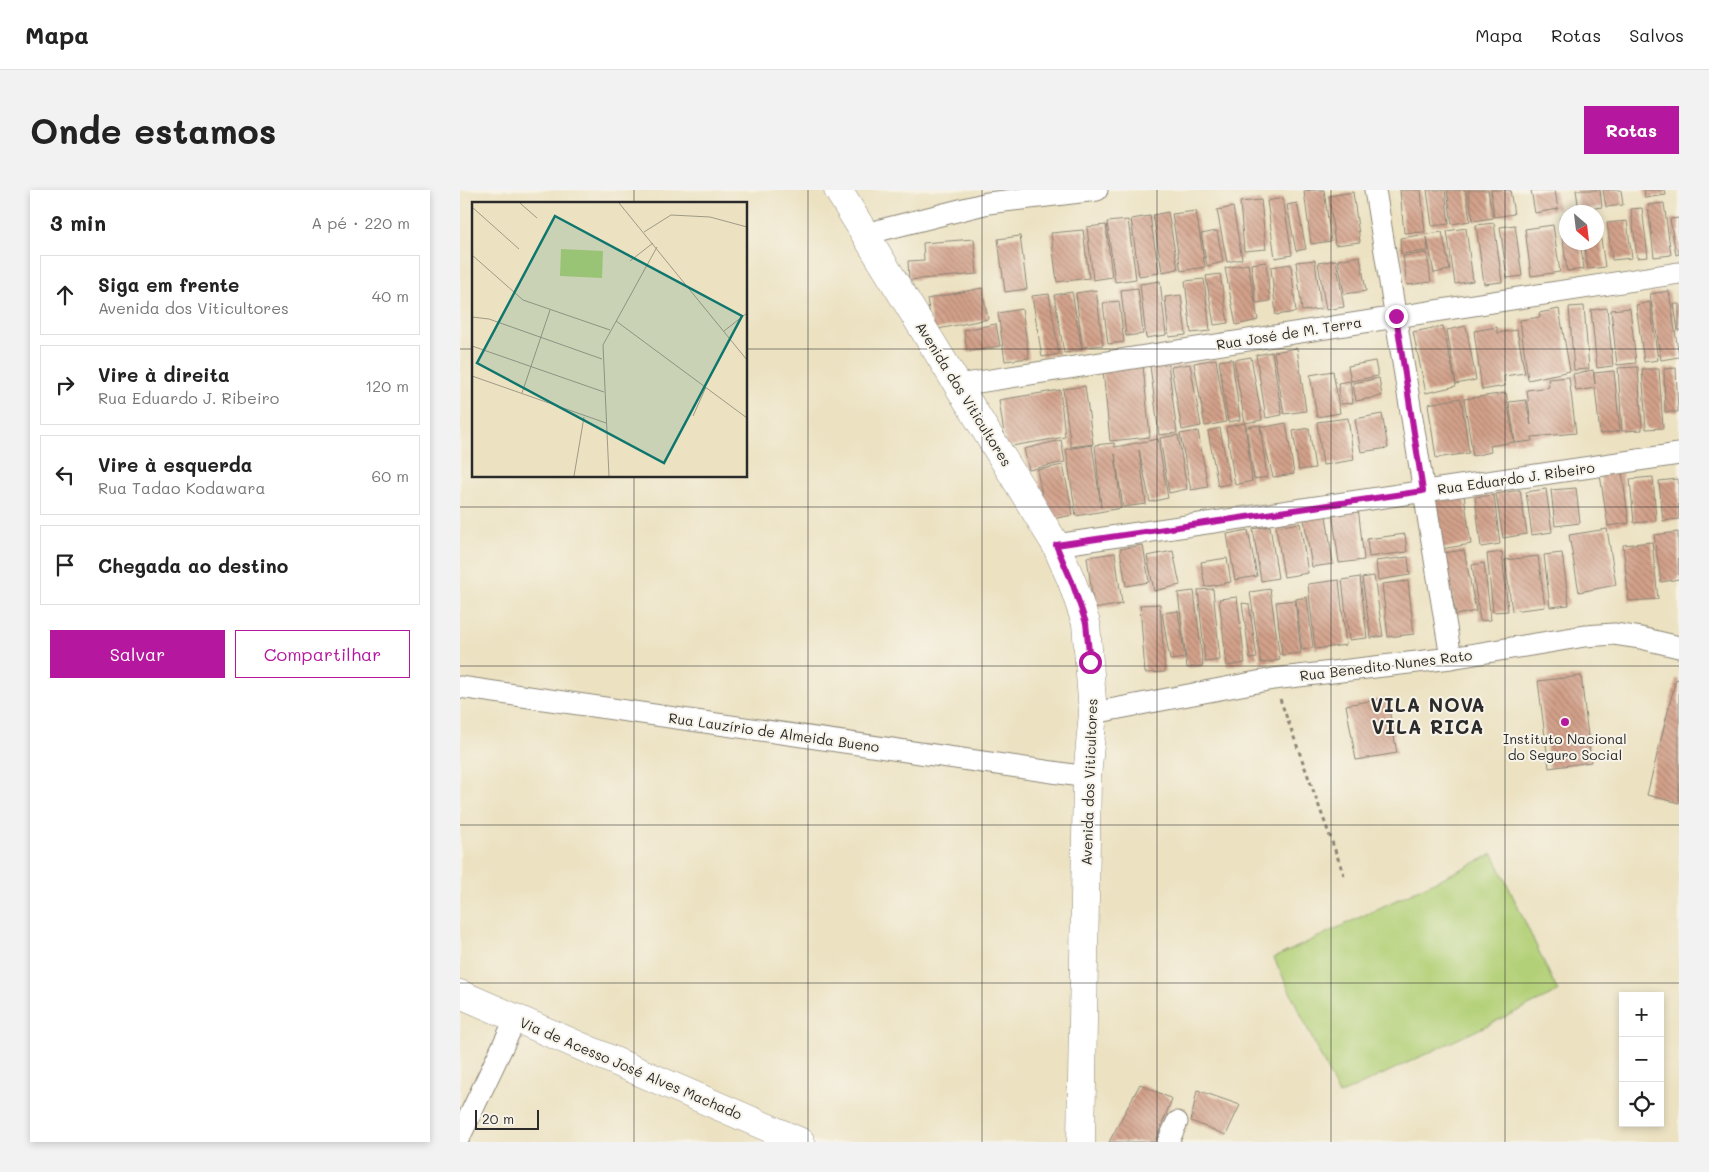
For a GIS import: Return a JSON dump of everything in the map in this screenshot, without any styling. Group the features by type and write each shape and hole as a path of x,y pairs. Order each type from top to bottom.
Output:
{"main road":[{"name":"Avenida dos Viticultores","path":"838,190 1056,545 1072,582 1086,623 1093,713 1087,777 1081,1142"},
{"name":"Via de Acesso José Alves Machado","path":"460,994 802,1142"}],"street":[{"path":"865,234 986,197 1097,190"},
{"path":"1375,190 1451,658"},
{"name":"Rua José de M. Terra","path":"959,385 1679,273"},
{"name":"Rua Eduardo J. Ribeiro","path":"1056,545 1679,454"},
{"name":"Rua Benedito Nunes Rato","path":"1093,713 1273,679 1451,658 1585,636 1614,634 1679,647"},
{"name":"Rua Lauzírio de Almeida Bueno","path":"460,687 1087,777"},
{"path":"460,1136 468,1099 516,1018"},
{"path":"1168,1142 1177,1122"}],"path":[{"path":"1273,679 1344,874"}],"green space":[{"path":"1493,854 1558,992 1339,1095 1274,958"}],"building":[{"path":"1324,190 1331,241 1311,244 1304,191"},
{"path":"1400,190 1421,190 1425,232 1404,233"},
{"path":"1427,190 1445,190 1449,224 1432,226"},
{"path":"1447,190 1466,190 1470,221 1452,224"},
{"path":"1468,190 1488,190 1493,218 1473,221"},
{"path":"1491,190 1510,190 1514,214 1494,217"},
{"path":"1531,190 1555,190 1558,209 1535,213"},
{"path":"1576,190 1600,190 1602,205 1578,205"},
{"path":"1603,190 1621,190 1623,205 1606,207"},
{"path":"1644,190 1665,190 1666,195 1645,198"},
{"path":"1353,192 1360,242 1335,245 1329,196"},
{"path":"1283,198 1292,255 1275,258 1267,201"},
{"path":"1261,200 1266,249 1244,251 1240,202"},
{"path":"1297,203 1306,249 1296,251 1287,205"},
{"path":"1664,203 1671,255 1654,257 1648,205"},
{"path":"1233,207 1242,259 1227,262 1217,210"},
{"path":"1642,208 1648,257 1637,258 1631,209"},
{"path":"1196,211 1205,267 1181,271 1172,214"},
{"path":"1168,212 1178,269 1162,272 1153,215"},
{"path":"1150,216 1159,273 1139,276 1131,219"},
{"path":"1679,218 1679,254 1676,255 1670,219"},
{"path":"1128,220 1136,279 1115,282 1107,222"},
{"path":"1627,221 1632,258 1612,260 1607,223"},
{"path":"1494,223 1502,282 1484,284 1476,225"},
{"path":"1106,225 1112,277 1093,280 1087,227"},
{"path":"1515,225 1522,276 1507,278 1500,227"},
{"path":"1553,225 1560,272 1531,276 1525,229"},
{"path":"1466,228 1473,281 1455,284 1447,231"},
{"path":"1083,230 1089,278 1057,282 1051,233"},
{"path":"1217,231 1223,262 1207,266 1201,234"},
{"path":"1442,232 1450,270 1434,273 1427,237 1428,251 1401,254 1400,238"},
{"path":"1020,236 1027,289 1005,292 998,239"},
{"path":"974,239 977,274 909,280 908,261 924,260 923,243"},
{"path":"1564,250 1581,250 1584,269 1567,271"},
{"path":"1585,250 1603,250 1605,267 1588,269"},
{"path":"1427,253 1431,282 1407,285 1403,256"},
{"path":"1360,256 1366,291 1344,294 1338,260"},
{"path":"1315,260 1321,309 1302,311 1296,262"},
{"path":"1336,260 1344,307 1326,310 1318,263"},
{"path":"1266,262 1270,301 1256,303 1251,264"},
{"path":"1248,264 1258,320 1236,325 1225,268"},
{"path":"1291,264 1296,312 1276,315 1271,267"},
{"path":"1220,274 1228,323 1214,325 1206,276"},
{"path":"1204,279 1210,331 1191,333 1185,281"},
{"path":"1160,281 1166,335 1146,338 1140,284"},
{"path":"982,288 988,319 933,330 927,299"},
{"path":"1138,288 1143,334 1126,336 1121,290"},
{"path":"1096,290 1103,345 1082,347 1076,293"},
{"path":"1669,291 1679,357 1661,360 1650,294"},
{"path":"1072,292 1082,350 1064,353 1054,295"},
{"path":"1049,294 1059,354 1042,357 1032,296"},
{"path":"1181,295 1186,335 1169,337 1165,297"},
{"path":"1119,301 1124,342 1108,344 1103,303"},
{"path":"1650,302 1658,360 1644,362 1636,305"},
{"path":"1674,304 1679,304 1679,331 1678,331"},
{"path":"1584,306 1589,369 1574,370 1569,307"},
{"path":"1607,308 1613,366 1597,368 1591,310"},
{"path":"1630,308 1636,363 1617,365 1611,310"},
{"path":"1022,309 1029,358 1005,361 998,313"},
{"path":"1559,309 1570,371 1528,380 1520,320 1540,317 1539,313"},
{"path":"996,324 1000,346 967,352 964,330"},
{"path":"1443,326 1456,386 1426,393 1413,332"},
{"path":"1466,326 1476,380 1456,384 1447,330"},
{"path":"1497,327 1497,333 1517,330 1525,373 1504,376 1505,386 1482,390 1474,331"},
{"path":"1297,348 1306,411 1284,414 1274,352"},
{"path":"1272,352 1282,415 1266,418 1256,355"},
{"path":"1251,357 1262,420 1245,423 1234,360"},
{"path":"1216,359 1226,422 1205,426 1194,363"},
{"path":"1232,359 1240,420 1228,422 1219,361"},
{"path":"1375,361 1378,376 1351,381 1348,366"},
{"path":"1168,363 1177,433 1159,435 1150,366"},
{"path":"1190,364 1201,426 1182,430 1171,367"},
{"path":"1143,366 1150,437 1110,441 1103,370"},
{"path":"1638,367 1642,430 1622,431 1618,368"},
{"path":"1676,368 1678,412 1665,412 1664,369"},
{"path":"1642,369 1659,369 1663,428 1646,429"},
{"path":"1593,370 1595,384 1594,373 1614,371 1620,431 1600,434 1595,388 1576,391 1573,374"},
{"path":"1333,371 1340,413 1317,417 1310,375"},
{"path":"1569,377 1576,433 1532,437 1532,441 1515,443 1509,402 1526,400 1531,425 1527,390 1549,387 1548,379"},
{"path":"1379,378 1382,396 1356,401 1353,383"},
{"path":"1350,381 1353,403 1341,404 1338,383"},
{"path":"1085,386 1093,444 1071,447 1063,389"},
{"path":"1060,390 1065,437 1006,447 999,400"},
{"path":"1506,393 1514,442 1490,446 1491,452 1473,456 1464,399"},
{"path":"1461,398 1469,453 1436,458 1428,404"},
{"path":"1382,414 1388,448 1361,452 1355,419"},
{"path":"1348,418 1354,460 1323,465 1317,422"},
{"path":"1245,423 1252,481 1235,485 1226,427"},
{"path":"1286,423 1294,474 1273,477 1260,425 1265,427"},
{"path":"1260,425 1267,477 1254,479 1246,427"},
{"path":"1220,428 1230,484 1218,486 1208,431"},
{"path":"1309,428 1315,468 1299,470 1293,431"},
{"path":"1198,431 1208,487 1191,490 1180,434"},
{"path":"1178,435 1187,489 1169,493 1160,438"},
{"path":"1158,439 1168,498 1150,502 1139,450 1146,504 1123,507 1115,454 1121,508 1076,516 1066,449 1092,445 1101,507 1095,445 1114,443 1115,447"},
{"path":"1061,440 1065,462 1029,470 1024,449"},
{"path":"1063,465 1073,515 1047,520 1037,470"},
{"path":"1622,472 1629,523 1608,526 1600,475"},
{"path":"1653,477 1656,521 1634,523 1630,479"},
{"path":"1678,479 1679,519 1663,521 1659,481"},
{"path":"1576,488 1580,523 1555,526 1551,490"},
{"path":"1546,489 1552,532 1532,535 1526,492"},
{"path":"1520,490 1527,534 1503,538 1496,494"},
{"path":"1464,495 1471,544 1441,549 1433,499"},
{"path":"1494,495 1500,544 1481,547 1475,497"},
{"path":"1358,507 1364,560 1339,563 1332,511"},
{"path":"1326,515 1333,564 1312,567 1304,519"},
{"path":"1300,523 1308,573 1284,577 1276,527"},
{"path":"1270,526 1278,578 1261,581 1253,529"},
{"path":"1607,529 1616,585 1579,592 1569,535"},
{"path":"1248,530 1257,576 1235,580 1227,534"},
{"path":"1678,532 1679,579 1661,582 1654,535"},
{"path":"1405,534 1407,552 1369,557 1367,539"},
{"path":"1652,542 1658,599 1629,601 1623,545"},
{"path":"1143,545 1149,582 1126,586 1120,549"},
{"path":"1464,550 1476,611 1456,615 1444,553"},
{"path":"1173,551 1180,585 1154,591 1147,556"},
{"path":"1502,552 1508,611 1493,612 1487,554"},
{"path":"1115,553 1122,604 1094,609 1087,557"},
{"path":"1562,553 1569,605 1550,607 1544,555"},
{"path":"1538,556 1545,607 1512,611 1505,560"},
{"path":"1408,557 1410,575 1378,580 1376,561"},
{"path":"1227,558 1231,582 1205,587 1201,562"},
{"path":"1484,563 1491,620 1480,621 1472,565"},
{"path":"1374,576 1383,636 1371,638 1362,578"},
{"path":"1360,577 1367,638 1349,640 1342,580"},
{"path":"1339,580 1346,645 1315,649 1308,584"},
{"path":"1408,581 1414,634 1388,637 1382,584"},
{"path":"1213,589 1220,660 1205,662 1198,590"},
{"path":"1270,589 1280,660 1261,663 1250,592"},
{"path":"1194,591 1203,666 1187,668 1178,593"},
{"path":"1237,597 1245,663 1227,666 1219,599"},
{"path":"1307,597 1313,648 1302,650 1296,599"},
{"path":"1295,600 1301,653 1282,655 1276,602"},
{"path":"1242,603 1249,604 1257,658 1250,659"},
{"path":"1160,604 1165,672 1145,673 1140,605"},
{"path":"1178,611 1185,658 1170,660 1162,613"},
{"name":"Instituto Nacional do Seguro Social","path":"1581,676 1591,762 1549,768 1538,681"},
{"path":"1676,679 1679,680 1679,803 1647,795"},
{"path":"1387,698 1397,753 1356,760 1346,705"},
{"path":"1140,1084 1172,1099 1155,1142 1109,1142"},
{"path":"1197,1090 1240,1105 1226,1135 1191,1121"}],"place":[{"name":"Instituto Nacional do Seguro Social","path":"1565,722"}],"district":[{"name":"VILA NOVA VILA RICA","path":"1428,715"}],"route":[{"path":"1090,662 1086,623 1072,582 1056,545 1423,491 1396,316"}]}
